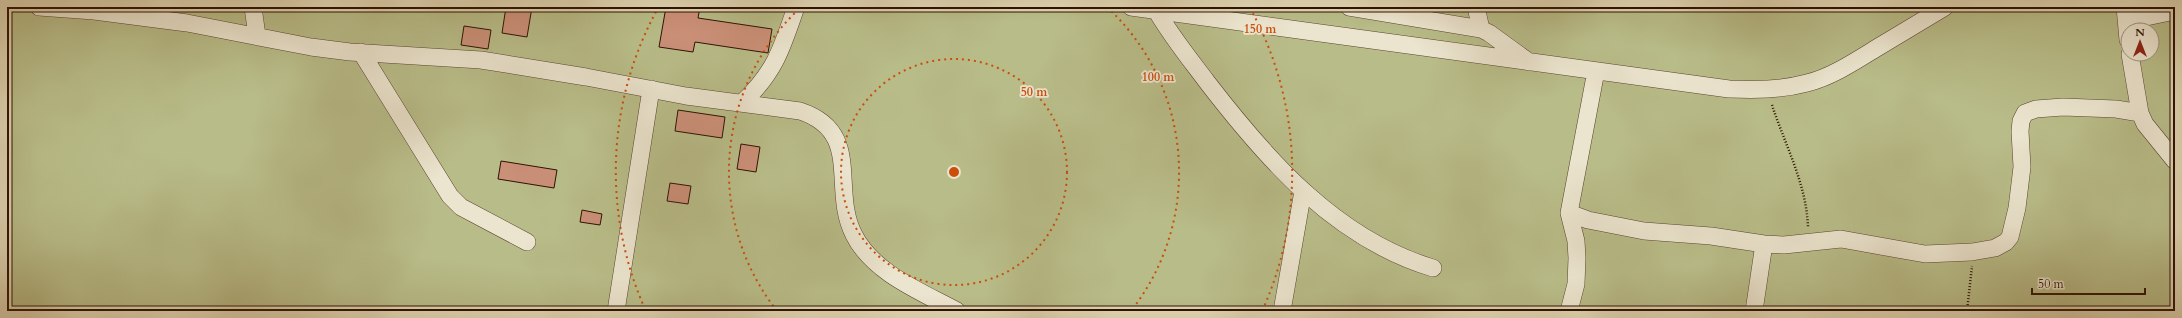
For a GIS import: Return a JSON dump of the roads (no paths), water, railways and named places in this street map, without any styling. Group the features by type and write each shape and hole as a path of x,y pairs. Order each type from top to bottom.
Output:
{"street":[{"path":"39,7 94,11 187,23 311,47 481,60 703,98 743,102 800,111 812,115 833,131 839,145 846,209 853,235 865,252 881,268 958,311"},
{"path":"253,7 257,36"},
{"path":"743,102 768,76 784,44 796,7"},
{"path":"1131,7 1156,10 1229,13 1530,63 1729,89 1767,90 1807,83 1823,77 1852,63 1945,7"},
{"path":"1349,7 1481,29 1489,33 1530,63"},
{"path":"1476,7 1481,29"},
{"path":"1156,10 1171,36 1244,127 1303,191 1371,242 1402,257 1433,268"},
{"path":"2126,14 2175,11"},
{"path":"361,52 450,196 461,207 527,242"},
{"path":"2131,62 2140,113 2145,124 2175,161"},
{"path":"1569,311 1576,284 1577,258 1576,241 1569,213 1596,71"},
{"path":"616,311 651,88"},
{"path":"1569,213 1588,220 1644,231 1711,236 1764,244 1841,239 1924,254 1972,252 2001,246 2010,237 2021,186 2020,131 2021,121 2025,113 2036,109 2063,107 2116,109 2140,113"},
{"path":"1282,311 1303,191"},
{"path":"1754,311 1764,244"}]}
